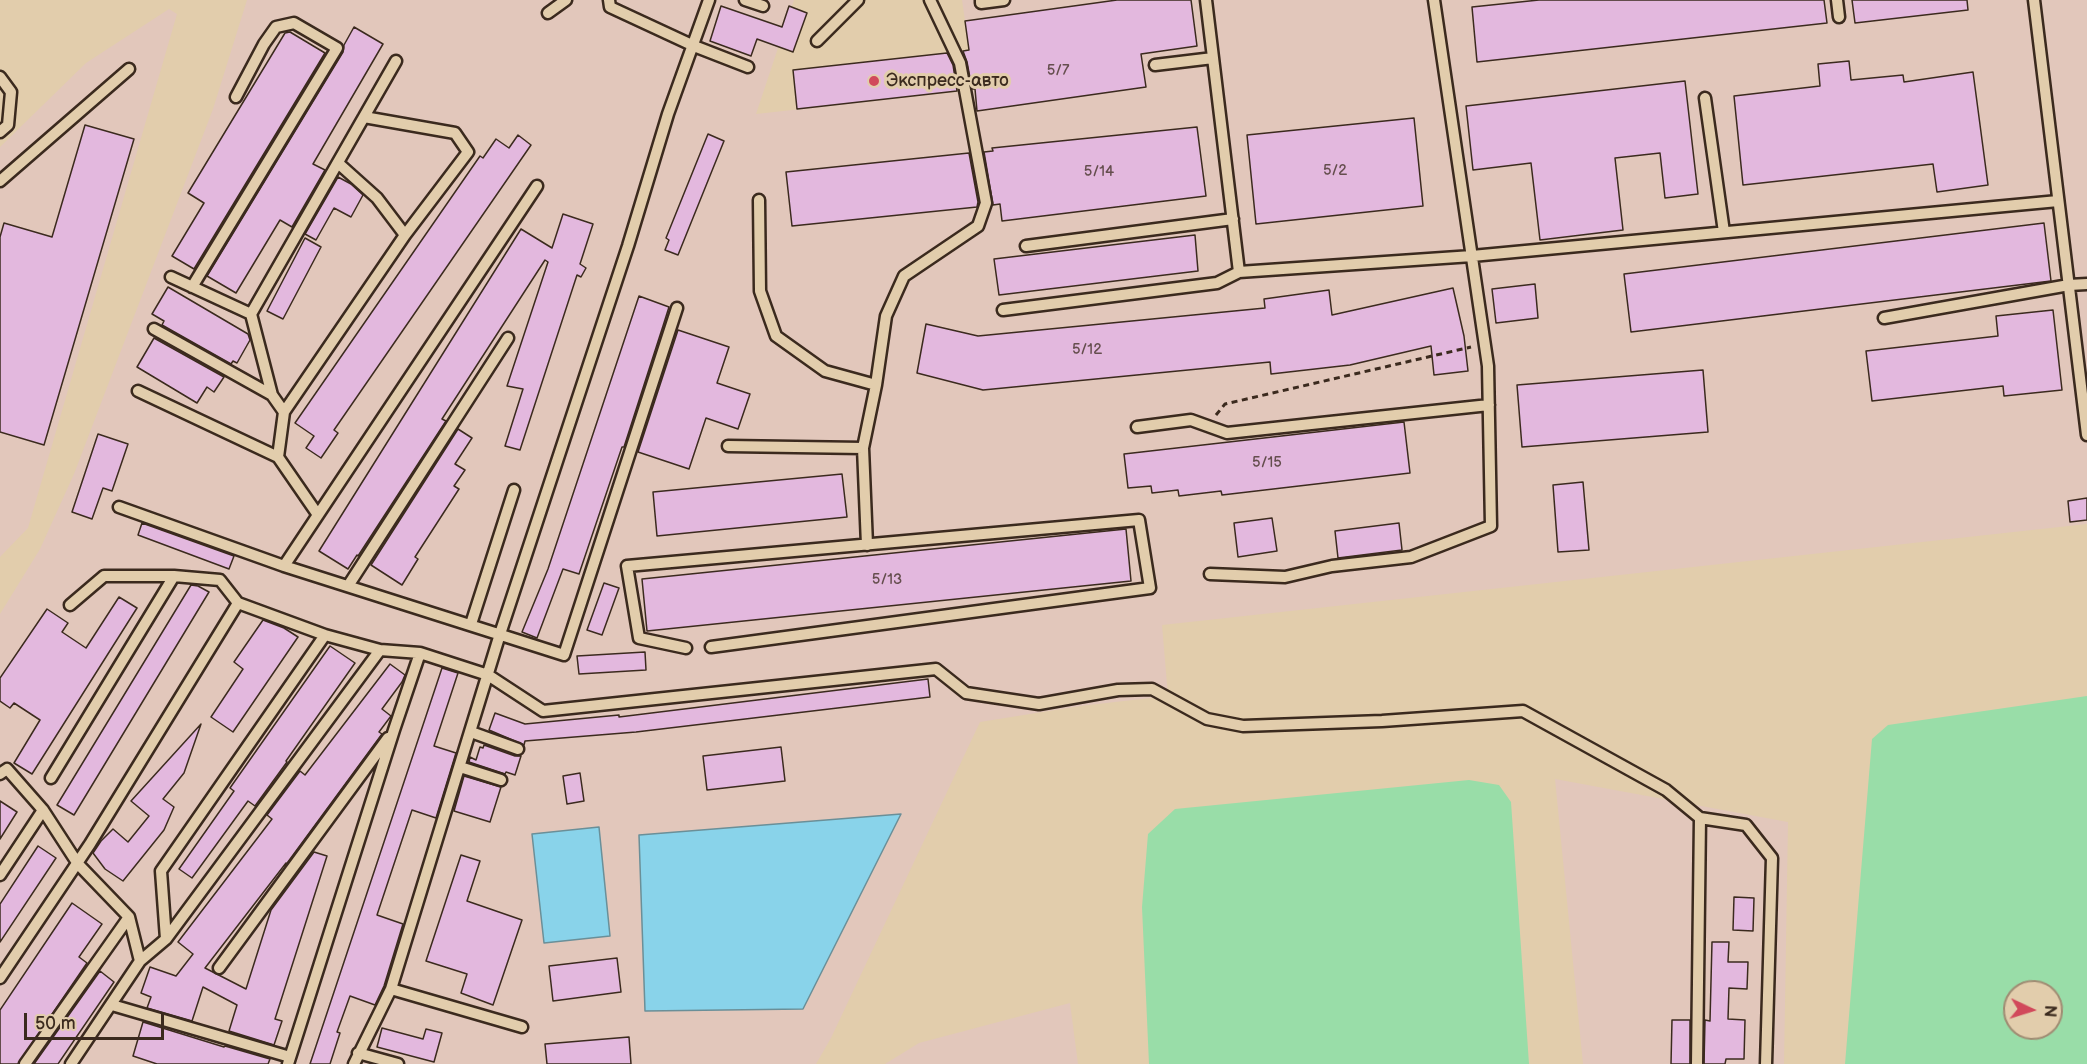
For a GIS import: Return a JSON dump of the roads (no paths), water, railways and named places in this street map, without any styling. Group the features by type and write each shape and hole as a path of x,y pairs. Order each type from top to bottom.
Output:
{"lane":[{"path":"548,13 566,0"},
{"path":"609,0 610,7 694,46 748,67"},
{"path":"398,1064 356,1059 391,988 500,634 628,246 668,114 709,0"},
{"path":"746,0 763,6"},
{"path":"817,41 858,0"},
{"path":"867,545 863,448 876,385 886,316 904,276 978,226 986,203 960,63 930,0"},
{"path":"981,0 981,3 1005,0"},
{"path":"1206,0 1239,272"},
{"path":"1210,574 1285,577 1332,566 1411,557 1491,526 1488,366 1434,0"},
{"path":"1837,0 1839,17"},
{"path":"2034,0 2087,435"},
{"path":"192,287 337,48 294,23 276,27 264,44 236,97"},
{"path":"1155,65 1213,58"},
{"path":"284,412 272,394 251,314 396,61"},
{"path":"0,181 129,69"},
{"path":"0,77 11,92 8,125 0,132"},
{"path":"1705,98 1724,232"},
{"path":"278,457 284,412 405,235 468,152 455,133 364,117"},
{"path":"338,163 377,198 405,235"},
{"path":"284,566 537,186"},
{"path":"759,200 760,291 776,336 825,371 876,385"},
{"path":"1003,310 1217,283 1239,272 1472,256 2058,201"},
{"path":"1026,246 1233,219"},
{"path":"171,277 251,314"},
{"path":"1884,318 2069,285 2087,284"},
{"path":"119,507 284,566 564,655 677,308"},
{"path":"154,329 272,394"},
{"path":"348,586 508,338"},
{"path":"138,391 278,457 318,515"},
{"path":"1137,427 1191,420 1227,433 1489,405"},
{"path":"729,446 863,448"},
{"path":"471,624 514,490"},
{"path":"686,648 639,638 627,566 1139,520 1150,588 711,647"},
{"path":"70,605 104,576 174,576 220,580 238,603 325,635 380,650 420,652 489,675 543,711 936,669 966,693 1039,704 1118,690 1152,689 1207,719 1243,726 1523,711 1666,790 1700,818 1746,825 1772,858 1766,1064"},
{"path":"51,778 174,576"},
{"path":"0,978 78,864 238,603"},
{"path":"165,939 161,871 325,635"},
{"path":"71,1064 140,961 165,939 380,650"},
{"path":"112,1005 289,1060 420,652"},
{"path":"219,968 394,730"},
{"path":"471,732 518,749"},
{"path":"460,767 501,780"},
{"path":"0,774 6,769 44,810 78,864 129,916 140,961"},
{"path":"0,875 44,810"},
{"path":"1696,1064 1700,818"},
{"path":"25,1064 129,916"},
{"path":"391,988 522,1028"}],"water":[{"path":"901,814 803,1009 645,1011 639,835"},
{"path":"599,827 610,936 544,943 532,834"}],"place":[{"name":"Экспресс-авто","path":"874,81"}]}
